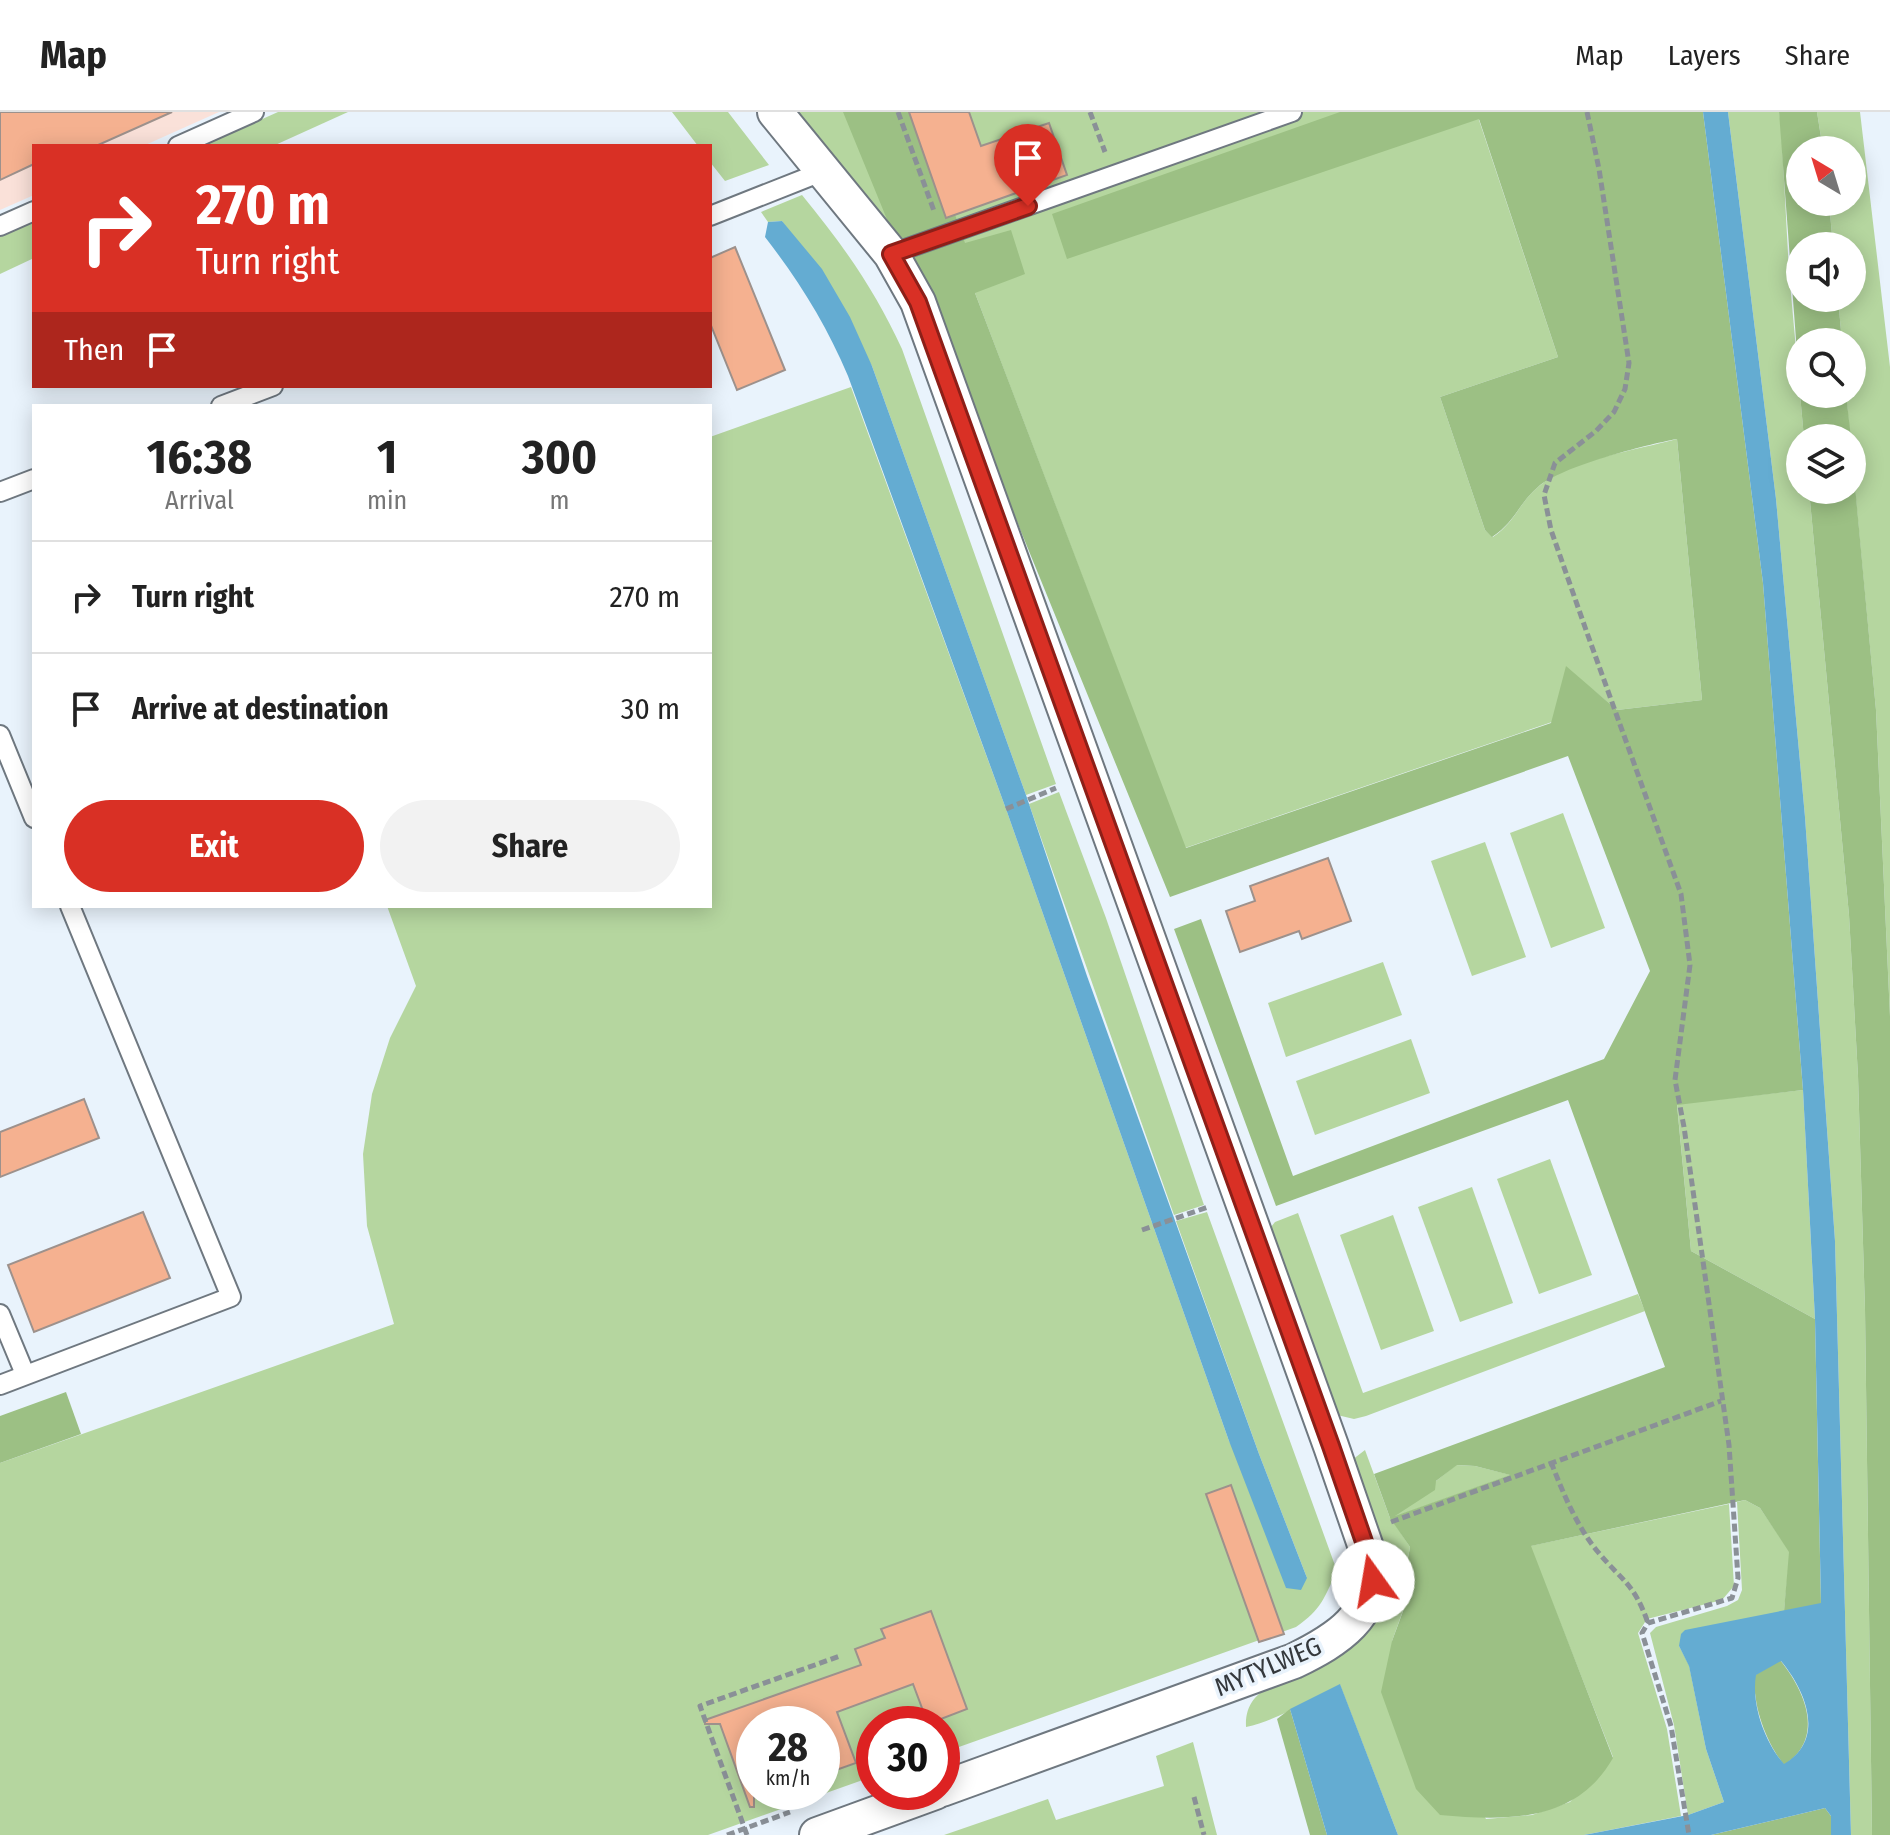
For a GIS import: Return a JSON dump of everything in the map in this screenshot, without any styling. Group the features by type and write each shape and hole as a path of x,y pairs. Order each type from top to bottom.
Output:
{"street":[{"name":"MYTYLWEG","path":"775,112 891,254 924,317 1371,1562 1373,1581 1367,1603 1353,1622 1332,1641 1294,1661 960,1782"},
{"path":"817,1835 886,1810"}],"lane":[{"path":"182,144 254,112"},
{"path":"891,254 1292,112"},
{"path":"712,215 824,171"},
{"path":"0,226 32,212"},
{"path":"226,404 268,388"},
{"path":"0,492 32,480"},
{"path":"0,735 32,813"},
{"path":"0,1385 231,1297 71,908"},
{"path":"0,1314 25,1374"}],"path":[{"path":"898,112 943,234"},
{"path":"1090,112 1114,177"},
{"path":"1587,112 1607,213 1629,363 1625,389 1614,412 1596,431 1555,463 1544,495 1551,530 1681,894 1690,965 1675,1080 1691,1173 1734,1490 1738,1578 1732,1598 1648,1623 1642,1633 1671,1726 1689,1835"},
{"path":"1056,774 1065,801"},
{"path":"1006,809 1024,802"},
{"path":"1205,1194 1214,1221"},
{"path":"1142,1230 1175,1219"},
{"path":"1361,1533 1721,1401"},
{"path":"1551,1462 1569,1505 1590,1540 1633,1590 1648,1623"},
{"path":"747,1835 700,1706 840,1656"},
{"path":"1194,1797 1204,1835"}],"shaded area":[{"path":"0,112 219,112 147,144 32,144 32,196 0,210"}],"green space":[{"path":"278,112 348,112 277,144 206,144"},
{"path":"672,112 728,112 769,165 725,181 712,165 712,144 696,144"},
{"path":"782,112 1499,112 1479,120 1558,357 1440,397 1485,530 1493,537 1538,487 1567,470 1604,457 1677,439 1702,700 1617,710 1592,689 1552,722 1185,848 975,293 923,289"},
{"path":"843,112 919,112 965,243 1011,230 1025,274 975,293 1186,848 1551,723 1566,666 1617,710 1702,700 1677,439 1625,451 1565,471 1538,487 1492,537 1485,530 1440,397 1558,357 1479,119 1067,259 1052,214 1340,112 1703,112 1763,583 1803,1090 1677,1105 1691,1251 1815,1319 1821,1604 1784,1611 1789,1552 1760,1508 1745,1500 1531,1546 1613,1758 1598,1779 1580,1795 1560,1806 1514,1817 1440,1815 1416,1789 1381,1692 1392,1641 1409,1595 1405,1575 1410,1547 1390,1518 1374,1474 1665,1367 1568,1100 1276,1206 1174,929 1201,919 1293,1176 1604,1059 1650,971 1568,756 1170,897 945,345 893,234","holes":["1457,1465 1510,1475 1395,1516 1435,1490 1436,1481"]},
{"path":"1728,112 1779,112 1781,125 1787,232 1786,312 1793,312 1794,328 1786,328 1786,408 1801,408 1803,424 1786,424 1786,504 1810,504 1849,915 1858,1076 1865,1310 1872,1835 1851,1835 1835,1241 1805,817 1776,499"},
{"path":"1779,112 1817,112 1821,136 1786,136 1786,206"},
{"path":"1817,112 1860,112 1863,136 1821,136"},
{"path":"1866,163 1890,367 1890,1016 1876,710 1856,504 1866,504 1866,424 1849,424 1847,408 1866,408 1866,328 1841,328 1839,312 1866,312 1866,232 1832,232 1830,216 1866,216"},
{"path":"802,195 857,269 902,349 1056,784 1026,795 872,366 782,221 768,222 761,212"},
{"path":"1787,216 1830,216 1832,232 1788,232"},
{"path":"32,223 32,259 0,274 0,237"},
{"path":"1794,312 1839,312 1841,328 1795,328"},
{"path":"851,387 1006,809 1229,1441 1307,1578 1176,1221 1207,1212 1337,1571 1325,1596 1312,1614 1296,1627 960,1747 960,1706 856,1706 856,1782 840,1788 840,1706 736,1706 736,1810 778,1810 708,1835 0,1835 0,1463 394,1324 367,1226 363,1154 372,1094 390,1038 416,986 388,908 712,908 712,436"},
{"path":"1801,408 1848,408 1849,424 1803,424"},
{"path":"1810,504 1857,504 1876,710 1890,1016 1890,1835 1872,1835 1865,1310 1858,1076 1849,915"},
{"path":"1059,792 1106,918 1204,1205 1174,1215 1029,804"},
{"path":"1563,813 1605,928 1551,948 1510,833"},
{"path":"1485,842 1526,957 1472,976 1431,861"},
{"path":"1383,962 1402,1015 1286,1057 1268,1003"},
{"path":"1411,1039 1430,1093 1315,1135 1296,1081"},
{"path":"1803,1090 1815,1319 1691,1251 1677,1104"},
{"path":"1550,1159 1592,1275 1539,1294 1497,1179"},
{"path":"1472,1187 1513,1303 1460,1322 1418,1207"},
{"path":"1298,1213 1363,1393 1638,1294 1645,1311 1366,1416 1354,1419 1333,1414 1267,1232 1275,1222"},
{"path":"1393,1215 1434,1331 1381,1350 1340,1235"},
{"path":"66,1392 81,1434 0,1463 0,1416"},
{"path":"1365,1450 1390,1518 1456,1465 1475,1466 1511,1475 1391,1518 1410,1547 1405,1575 1409,1594 1392,1641 1486,1819 1532,1815 1570,1802 1613,1757 1530,1546 1729,1504 1734,1586 1722,1600 1647,1619 1638,1633 1667,1729 1681,1816 1584,1835 1398,1835 1340,1685 1283,1714 1246,1727 1247,1712 1261,1693 1271,1686 1322,1667 1357,1639 1352,1460"},
{"path":"1745,1500 1760,1508 1790,1552 1784,1611 1758,1617 1679,1646 1689,1665 1706,1749 1724,1802 1688,1815 1674,1725 1650,1633 1656,1627 1738,1600 1742,1590 1737,1502"},
{"path":"1780,1660 1804,1700 1808,1729 1797,1754 1784,1765 1762,1723 1755,1687 1755,1675"},
{"path":"1290,1709 1327,1835 1310,1835 1277,1719"},
{"path":"1193,1742 1217,1835 944,1835 1048,1799 1056,1820 1164,1786 1156,1756"},
{"path":"1825,1808 1831,1816 1831,1835 1711,1835"}],"water":[{"path":"1703,112 1728,112 1776,499 1805,817 1835,1241 1851,1835 1831,1835 1831,1816 1825,1808 1711,1835 1584,1835 1688,1815 1724,1802 1706,1749 1689,1666 1679,1646 1685,1630 1821,1603 1815,1319 1803,1090 1763,583","holes":["1781,1661 1804,1700 1808,1728 1805,1742 1797,1754 1784,1764 1761,1722 1755,1686 1756,1675"]},
{"path":"782,221 822,269 850,317 872,366 1026,795 1087,976 1259,1454 1307,1578 1301,1590 1286,1588 1229,1441 1006,809 848,376 811,304 765,237 768,222"},
{"path":"1340,1684 1398,1835 1327,1835 1290,1709"}],"building":[{"path":"0,112 172,112 100,144 32,144 32,165 0,180"},
{"path":"909,112 969,112 981,146 1049,123 1067,175 946,218"},
{"path":"735,247 785,370 737,390 712,328 712,257"},
{"path":"1328,858 1351,921 1302,939 1299,931 1240,952 1226,911 1255,901 1250,886"},
{"path":"84,1099 99,1138 0,1177 0,1132"},
{"path":"143,1212 170,1278 34,1332 8,1265"},
{"path":"1231,1485 1284,1634 1259,1642 1206,1494"},
{"path":"931,1611 967,1709 960,1712 960,1706 921,1706 913,1684 840,1711 840,1706 745,1706 861,1665 855,1649 885,1638 881,1629"},
{"path":"736,1709 736,1768 720,1724 705,1724 705,1720"},
{"path":"840,1720 856,1763 840,1769"}],"route":[{"path":"1028,206 891,254 918,302 1331,1446 1371,1562 1373,1581"}]}
